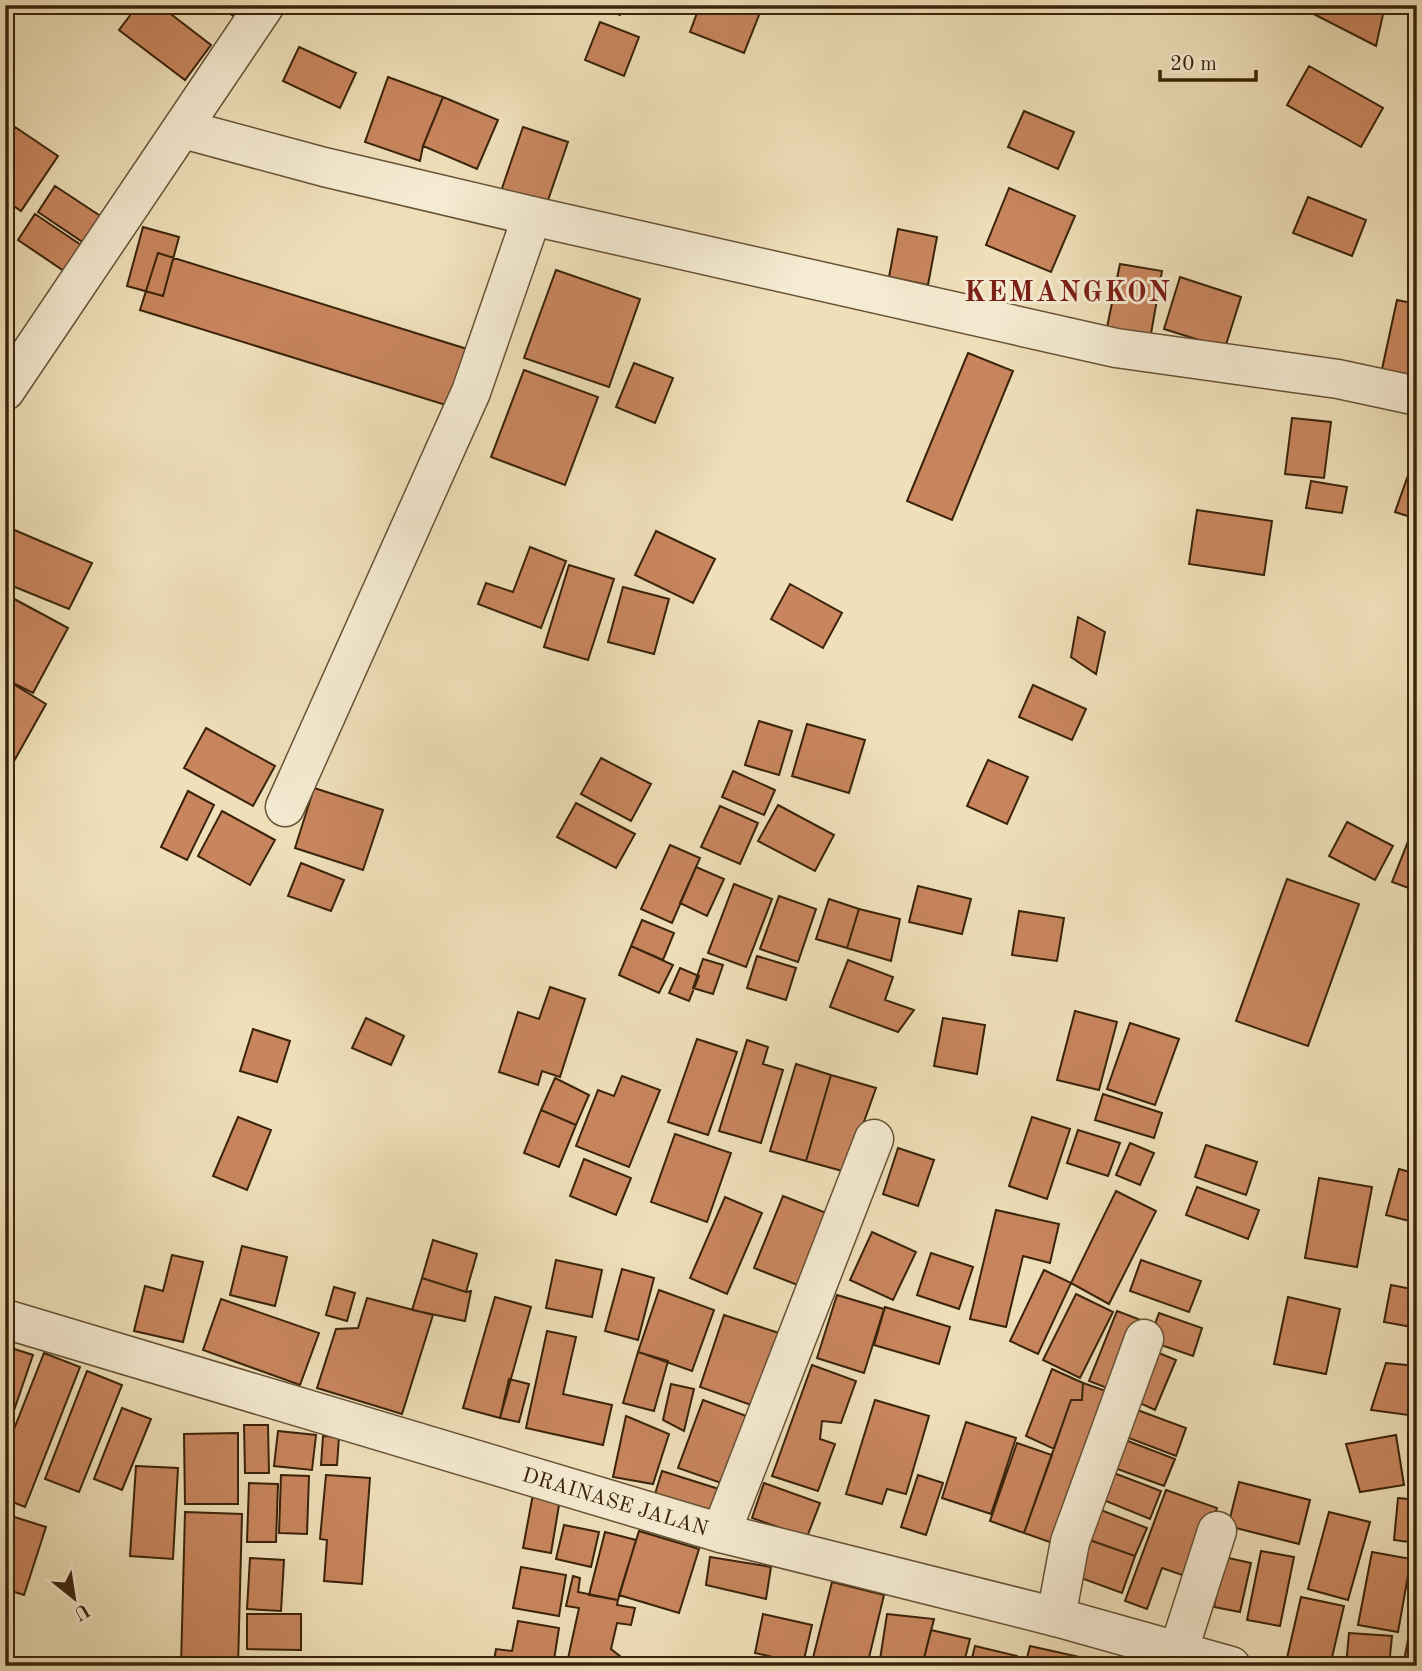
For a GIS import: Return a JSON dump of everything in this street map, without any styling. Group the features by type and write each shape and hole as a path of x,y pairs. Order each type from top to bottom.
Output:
{"street":[{"path":"5,391 265,5"},
{"path":"183,129 324,167 1116,348 1338,379 1417,396"},
{"path":"285,807 471,391 532,215"},
{"path":"721,1533 874,1139"},
{"name":"DRAINASE JALAN","path":"5,1319 721,1533 1179,1649 1231,1666"},
{"path":"1056,1617 1070,1542 1144,1339"},
{"path":"1179,1649 1217,1531"}],"building":[{"path":"138,5 159,5 211,45 185,80 119,30"},
{"path":"217,5 242,5 235,17"},
{"path":"593,5 624,5 620,15"},
{"path":"700,5 763,5 744,53 690,32"},
{"path":"1304,5 1385,5 1376,46 1302,8"},
{"path":"600,22 639,37 624,76 585,60"},
{"path":"299,47 356,73 340,108 283,81"},
{"path":"1309,66 1383,108 1361,147 1287,105"},
{"path":"388,77 443,97 423,146 420,161 365,142"},
{"path":"443,97 498,120 477,169 423,146"},
{"path":"1024,111 1074,132 1058,169 1008,147"},
{"path":"15,127 58,156 21,211 5,200 5,141"},
{"path":"523,127 568,142 544,212 499,197"},
{"path":"55,186 102,217 84,243 38,212"},
{"path":"1009,188 1075,216 1051,272 986,245"},
{"path":"1308,197 1366,220 1352,256 1293,233"},
{"path":"35,214 81,245 64,271 18,240"},
{"path":"143,227 179,237 163,296 127,286"},
{"path":"898,229 937,237 928,285 889,277"},
{"path":"158,253 467,349 449,406 140,310"},
{"path":"1120,264 1162,271 1149,345 1105,337"},
{"path":"556,270 640,299 609,387 524,358"},
{"path":"1180,277 1241,297 1225,348 1164,329"},
{"path":"1397,300 1417,304 1417,391 1379,383"},
{"path":"968,353 1013,371 952,520 907,501"},
{"path":"634,363 673,378 655,423 616,407"},
{"path":"524,370 598,397 565,485 491,457"},
{"path":"1292,418 1331,422 1324,478 1285,474"},
{"path":"1417,450 1417,519 1395,512"},
{"path":"1311,481 1347,487 1342,513 1306,508"},
{"path":"1197,510 1272,521 1264,575 1189,564"},
{"path":"5,526 92,563 69,609 5,583"},
{"path":"656,531 715,559 693,603 635,575"},
{"path":"530,547 566,561 541,628 478,604 486,583 513,592"},
{"path":"569,565 614,579 588,660 544,647"},
{"path":"790,584 842,613 823,648 771,619"},
{"path":"623,587 669,599 654,654 608,642"},
{"path":"5,594 68,628 33,693 5,679"},
{"path":"1078,617 1105,632 1096,674 1071,657"},
{"path":"5,679 46,704 9,770 5,768"},
{"path":"1033,685 1086,709 1072,740 1019,717"},
{"path":"759,721 792,731 779,775 745,765"},
{"path":"807,724 865,740 849,793 792,776"},
{"path":"206,728 275,766 253,806 184,768"},
{"path":"601,758 651,784 631,821 581,794"},
{"path":"988,760 1028,777 1007,824 967,806"},
{"path":"733,771 775,790 764,815 722,797"},
{"path":"314,788 383,810 363,870 295,848"},
{"path":"188,791 214,805 187,860 161,847"},
{"path":"576,803 635,834 616,868 557,837"},
{"path":"778,805 834,835 815,871 758,841"},
{"path":"720,806 758,823 740,864 701,847"},
{"path":"222,811 275,840 250,885 198,856"},
{"path":"1347,822 1393,846 1375,880 1329,856"},
{"path":"1413,829 1417,830 1417,891 1392,882"},
{"path":"670,845 700,858 672,923 641,909"},
{"path":"301,863 344,880 331,911 288,896"},
{"path":"696,867 724,879 707,916 680,903"},
{"path":"1287,879 1359,904 1308,1046 1236,1021"},
{"path":"734,884 772,899 746,967 708,953"},
{"path":"918,886 971,899 962,934 909,922"},
{"path":"779,896 816,909 798,962 760,949"},
{"path":"829,899 859,909 847,948 816,939"},
{"path":"859,909 900,919 891,961 847,948"},
{"path":"1019,911 1064,918 1057,961 1012,955"},
{"path":"642,920 674,933 663,960 631,946"},
{"path":"631,946 673,965 659,993 619,975"},
{"path":"757,956 796,968 786,1000 747,988"},
{"path":"703,959 723,965 713,994 693,988"},
{"path":"848,960 893,977 885,1000 914,1010 898,1032 830,1007"},
{"path":"680,968 699,976 689,1001 669,993"},
{"path":"550,987 585,999 560,1077 542,1071 538,1085 499,1072 518,1012 539,1019"},
{"path":"1075,1011 1117,1022 1099,1090 1057,1080"},
{"path":"366,1018 404,1036 391,1065 352,1048"},
{"path":"943,1018 985,1025 977,1074 934,1066"},
{"path":"1130,1023 1179,1039 1155,1105 1107,1089"},
{"path":"253,1029 290,1041 277,1082 240,1071"},
{"path":"697,1039 737,1052 708,1135 668,1122"},
{"path":"747,1040 768,1047 763,1064 783,1070 761,1143 719,1131"},
{"path":"796,1064 831,1075 806,1161 770,1151"},
{"path":"831,1075 876,1088 846,1172 806,1161"},
{"path":"622,1076 660,1090 629,1167 576,1146 598,1090 614,1096"},
{"path":"555,1078 589,1095 576,1125 541,1110"},
{"path":"1103,1094 1162,1113 1154,1138 1095,1120"},
{"path":"541,1110 576,1125 559,1167 524,1153"},
{"path":"238,1117 271,1130 247,1190 213,1176"},
{"path":"1032,1117 1070,1129 1047,1199 1009,1186"},
{"path":"1078,1130 1120,1143 1108,1176 1067,1163"},
{"path":"675,1134 731,1153 707,1222 651,1202"},
{"path":"1130,1143 1154,1153 1140,1185 1116,1175"},
{"path":"1206,1145 1257,1162 1246,1195 1195,1177"},
{"path":"898,1148 934,1160 918,1206 883,1194"},
{"path":"584,1159 631,1178 616,1215 570,1196"},
{"path":"1399,1169 1417,1174 1417,1223 1386,1215"},
{"path":"1319,1178 1372,1187 1357,1267 1305,1258"},
{"path":"1197,1187 1259,1210 1248,1239 1186,1215"},
{"path":"1116,1191 1156,1211 1109,1304 1071,1283"},
{"path":"783,1196 829,1214 800,1286 754,1268"},
{"path":"725,1197 762,1213 727,1294 690,1278"},
{"path":"996,1210 1059,1224 1050,1263 1023,1256 1006,1327 970,1319"},
{"path":"872,1232 916,1252 893,1300 850,1280"},
{"path":"433,1240 477,1254 466,1292 422,1278"},
{"path":"242,1246 287,1257 275,1306 230,1295"},
{"path":"931,1253 973,1267 959,1309 917,1295"},
{"path":"172,1255 203,1262 183,1342 134,1331 145,1286 163,1291"},
{"path":"556,1260 602,1270 592,1317 546,1308"},
{"path":"1141,1260 1201,1281 1189,1312 1130,1291"},
{"path":"622,1269 654,1278 638,1340 605,1331"},
{"path":"1044,1270 1071,1283 1038,1354 1010,1341"},
{"path":"422,1278 466,1292 471,1291 465,1321 412,1310"},
{"path":"1391,1285 1417,1290 1417,1328 1384,1322"},
{"path":"334,1287 355,1293 347,1321 326,1315"},
{"path":"659,1290 714,1310 692,1371 638,1352"},
{"path":"1076,1294 1113,1312 1080,1378 1043,1360"},
{"path":"837,1295 884,1309 864,1373 817,1358"},
{"path":"495,1297 531,1307 500,1418 463,1408"},
{"path":"1288,1297 1340,1309 1326,1374 1274,1364"},
{"path":"367,1298 433,1315 402,1414 317,1388 336,1329 358,1328"},
{"path":"221,1299 319,1333 300,1385 203,1350"},
{"path":"885,1307 950,1327 939,1364 874,1345"},
{"path":"1117,1311 1141,1320 1112,1390 1089,1381"},
{"path":"1159,1313 1202,1328 1193,1356 1149,1341"},
{"path":"724,1315 779,1333 754,1406 700,1387"},
{"path":"547,1331 576,1337 563,1394 612,1405 603,1445 526,1428"},
{"path":"5,1346 33,1355 11,1419 5,1418"},
{"path":"1154,1351 1176,1360 1155,1410 1133,1400"},
{"path":"638,1352 668,1361 654,1411 623,1403"},
{"path":"44,1353 80,1367 25,1507 5,1499 5,1452"},
{"path":"1386,1363 1417,1366 1417,1387 1408,1415 1371,1410"},
{"path":"812,1365 856,1381 841,1423 822,1421 820,1439 835,1444 818,1491 772,1476"},
{"path":"1052,1369 1083,1383 1082,1400 1071,1400 1054,1449 1026,1436"},
{"path":"87,1371 122,1385 79,1492 45,1479"},
{"path":"509,1379 529,1384 519,1422 500,1418"},
{"path":"1083,1383 1115,1394 1061,1546 1024,1533 1071,1400 1082,1400"},
{"path":"671,1384 694,1389 684,1431 663,1420"},
{"path":"703,1400 752,1418 727,1485 678,1468"},
{"path":"875,1400 929,1416 906,1494 887,1489 882,1504 846,1494"},
{"path":"122,1408 151,1419 122,1490 94,1479"},
{"path":"1132,1408 1186,1428 1176,1456 1121,1435"},
{"path":"626,1416 669,1434 653,1484 613,1477"},
{"path":"966,1422 1016,1438 991,1514 942,1498"},
{"path":"244,1425 268,1425 269,1473 245,1473"},
{"path":"278,1431 316,1435 312,1470 274,1466"},
{"path":"238,1433 238,1504 185,1504 184,1434"},
{"path":"1396,1435 1404,1485 1360,1492 1346,1444"},
{"path":"323,1436 339,1437 337,1465 321,1465"},
{"path":"1120,1438 1175,1459 1164,1486 1109,1466"},
{"path":"1017,1443 1052,1455 1024,1533 990,1521"},
{"path":"136,1466 178,1468 173,1559 130,1556"},
{"path":"1106,1470 1161,1491 1150,1519 1096,1497"},
{"path":"662,1471 725,1491 718,1514 655,1494"},
{"path":"281,1475 309,1476 307,1534 279,1533"},
{"path":"326,1475 370,1478 362,1584 324,1581 327,1540 320,1539"},
{"path":"918,1475 943,1483 926,1535 901,1527"},
{"path":"1239,1482 1310,1500 1299,1544 1228,1526"},
{"path":"249,1483 278,1484 276,1542 247,1542"},
{"path":"764,1483 820,1503 807,1537 752,1518"},
{"path":"1166,1490 1217,1508 1191,1578 1162,1568 1147,1609 1125,1601"},
{"path":"533,1494 560,1499 551,1553 523,1548"},
{"path":"1398,1498 1417,1500 1417,1543 1394,1540"},
{"path":"1093,1507 1147,1528 1135,1556 1084,1538"},
{"path":"185,1512 242,1514 238,1666 181,1666"},
{"path":"1329,1512 1370,1522 1348,1600 1308,1589"},
{"path":"5,1514 46,1527 24,1595 5,1589"},
{"path":"564,1525 599,1532 591,1567 556,1559"},
{"path":"639,1531 699,1549 679,1613 619,1595"},
{"path":"605,1532 636,1540 618,1600 589,1595"},
{"path":"1084,1538 1135,1556 1122,1593 1070,1574"},
{"path":"1261,1551 1294,1557 1280,1626 1247,1620"},
{"path":"1372,1552 1411,1559 1398,1632 1358,1625"},
{"path":"710,1557 771,1567 766,1599 706,1585"},
{"path":"1224,1557 1251,1563 1240,1612 1214,1607"},
{"path":"250,1558 284,1560 281,1611 247,1609"},
{"path":"521,1567 566,1575 559,1616 513,1608"},
{"path":"573,1576 580,1578 578,1592 618,1600 617,1605 635,1608 631,1625 617,1623 611,1649 621,1657 619,1666 567,1663 579,1608 566,1606"},
{"path":"832,1582 884,1595 867,1666 811,1666"},
{"path":"1301,1597 1344,1606 1330,1666 1287,1658"},
{"path":"1414,1608 1417,1666 1403,1666"},
{"path":"247,1614 301,1614 301,1650 247,1649"},
{"path":"763,1614 812,1625 803,1664 755,1653"},
{"path":"887,1614 934,1619 922,1666 879,1666"},
{"path":"518,1621 559,1628 553,1666 493,1666 496,1649 512,1651"},
{"path":"931,1630 970,1639 963,1666 922,1666"},
{"path":"1349,1633 1392,1636 1389,1666 1346,1666"},
{"path":"975,1646 1017,1656 1015,1666 970,1666"},
{"path":"1030,1646 1084,1658 1083,1666 1025,1666"}],"district":[{"name":"KEMANGKON","path":"1068,291"}]}
